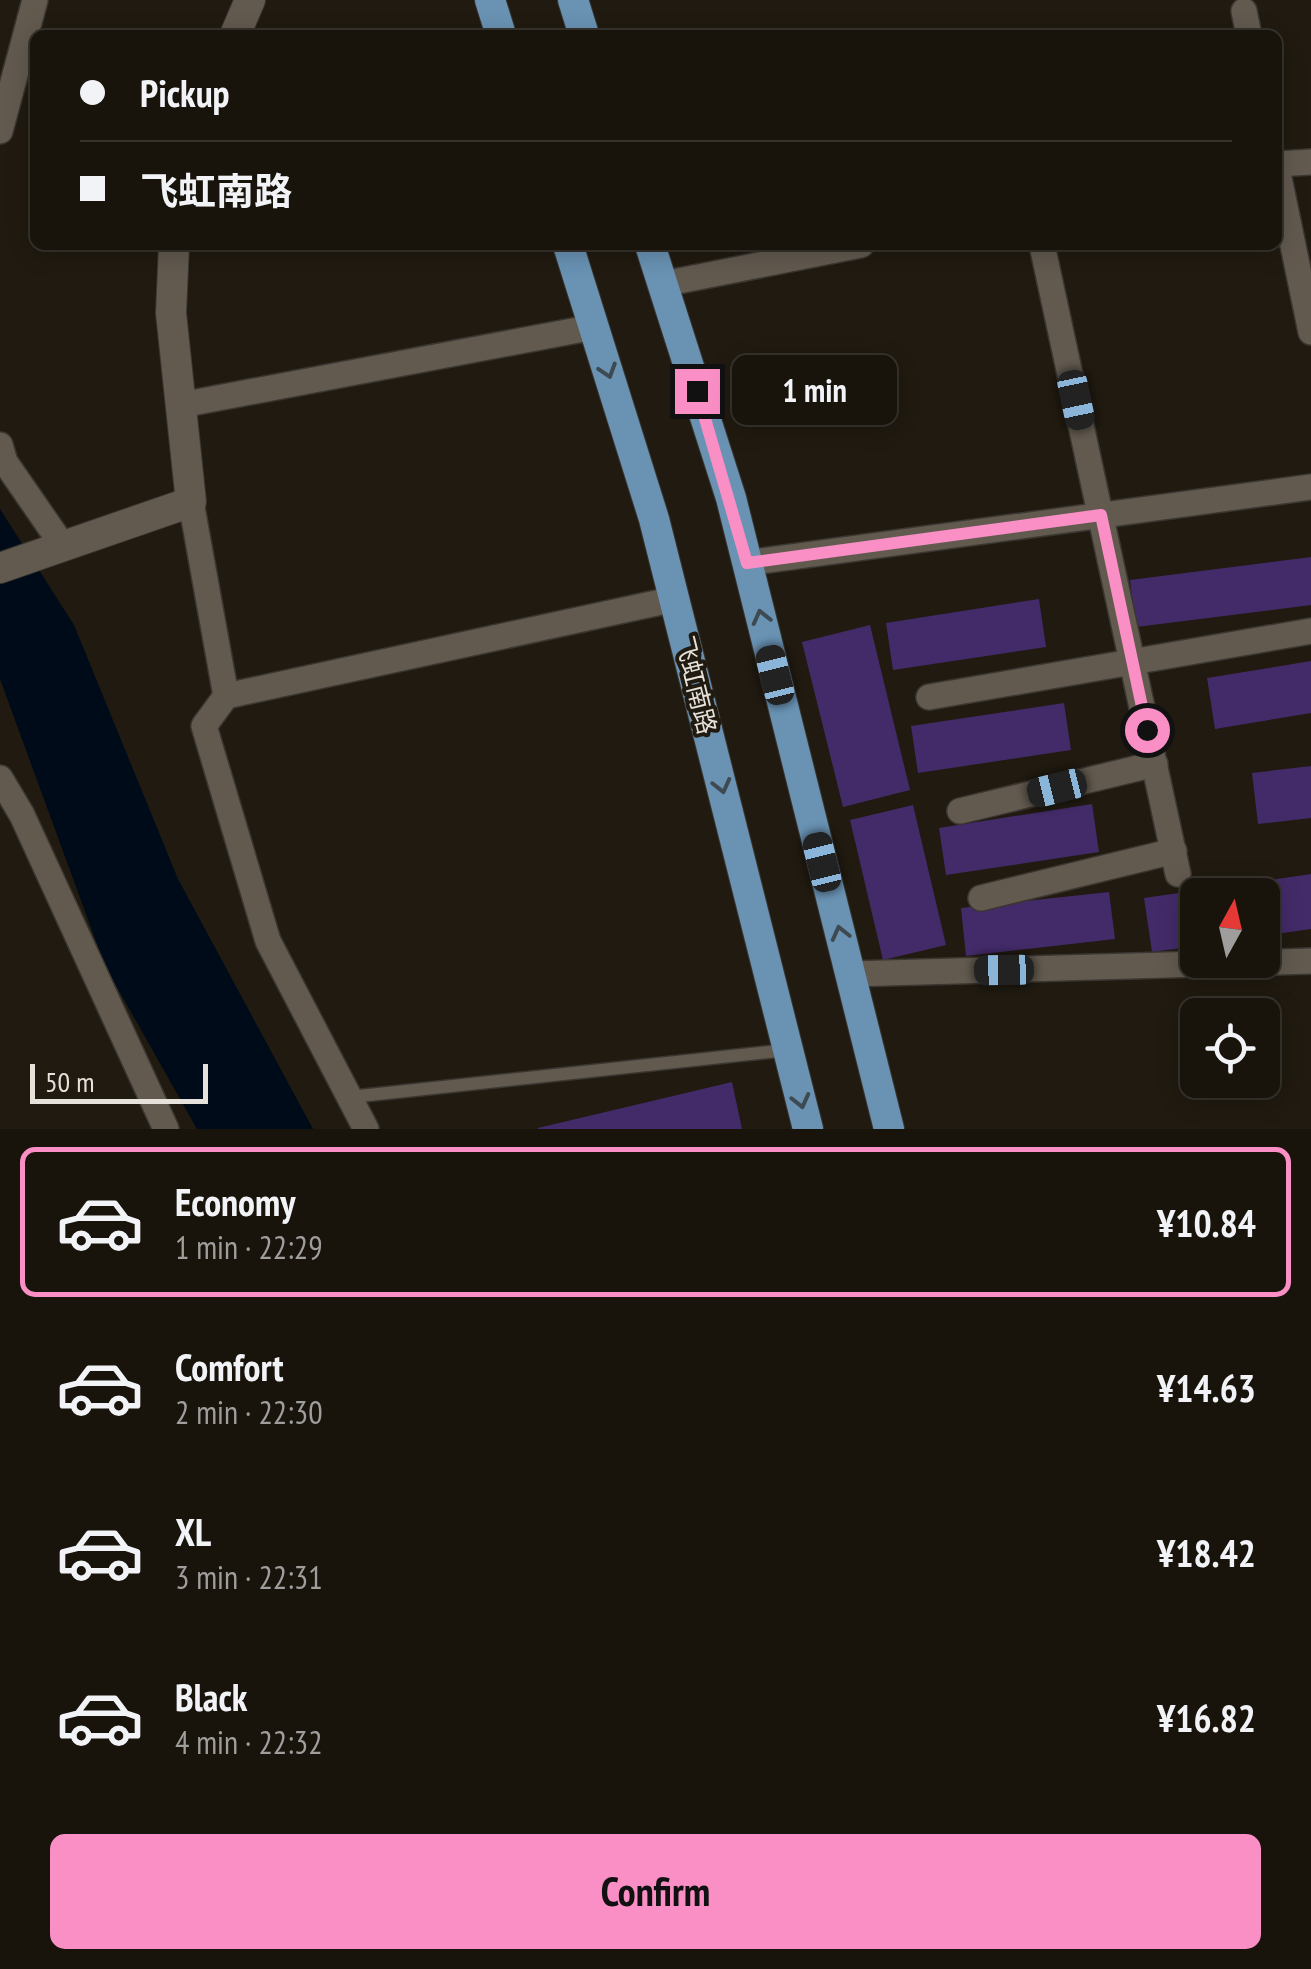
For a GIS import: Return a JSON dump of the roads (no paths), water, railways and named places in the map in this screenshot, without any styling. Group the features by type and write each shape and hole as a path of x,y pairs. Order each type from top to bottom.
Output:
{"main road":[{"path":"490,0 499,30"},
{"path":"572,0 582,30"},
{"name":"飞虹南路","path":"570,250 675,599 808,1129"},
{"path":"652,250 747,563 889,1129"}],"street":[{"path":"31,30 35,0"},
{"path":"237,30 250,0"},
{"path":"0,131 28,53"},
{"path":"1282,164 1311,162"},
{"path":"1282,191 1311,332"},
{"path":"174,250 171,313 191,502 226,696"},
{"path":"663,284 836,250"},
{"path":"982,898 1176,862 1043,250"},
{"path":"181,404 594,328"},
{"path":"0,444 5,462 63,546"},
{"path":"747,563 1311,487"},
{"path":"0,568 191,502"},
{"path":"366,1129 268,941 204,726 226,696 675,599"},
{"path":"930,698 1311,632"},
{"path":"960,811 1154,764"},
{"path":"0,778 46,866 166,1129"},
{"path":"850,974 1311,961"}],"lane":[{"path":"350,1097 788,1050"}],"water":[{"path":"0,509 74,625 178,879 313,1129 197,1129 105,966 0,679"}]}
